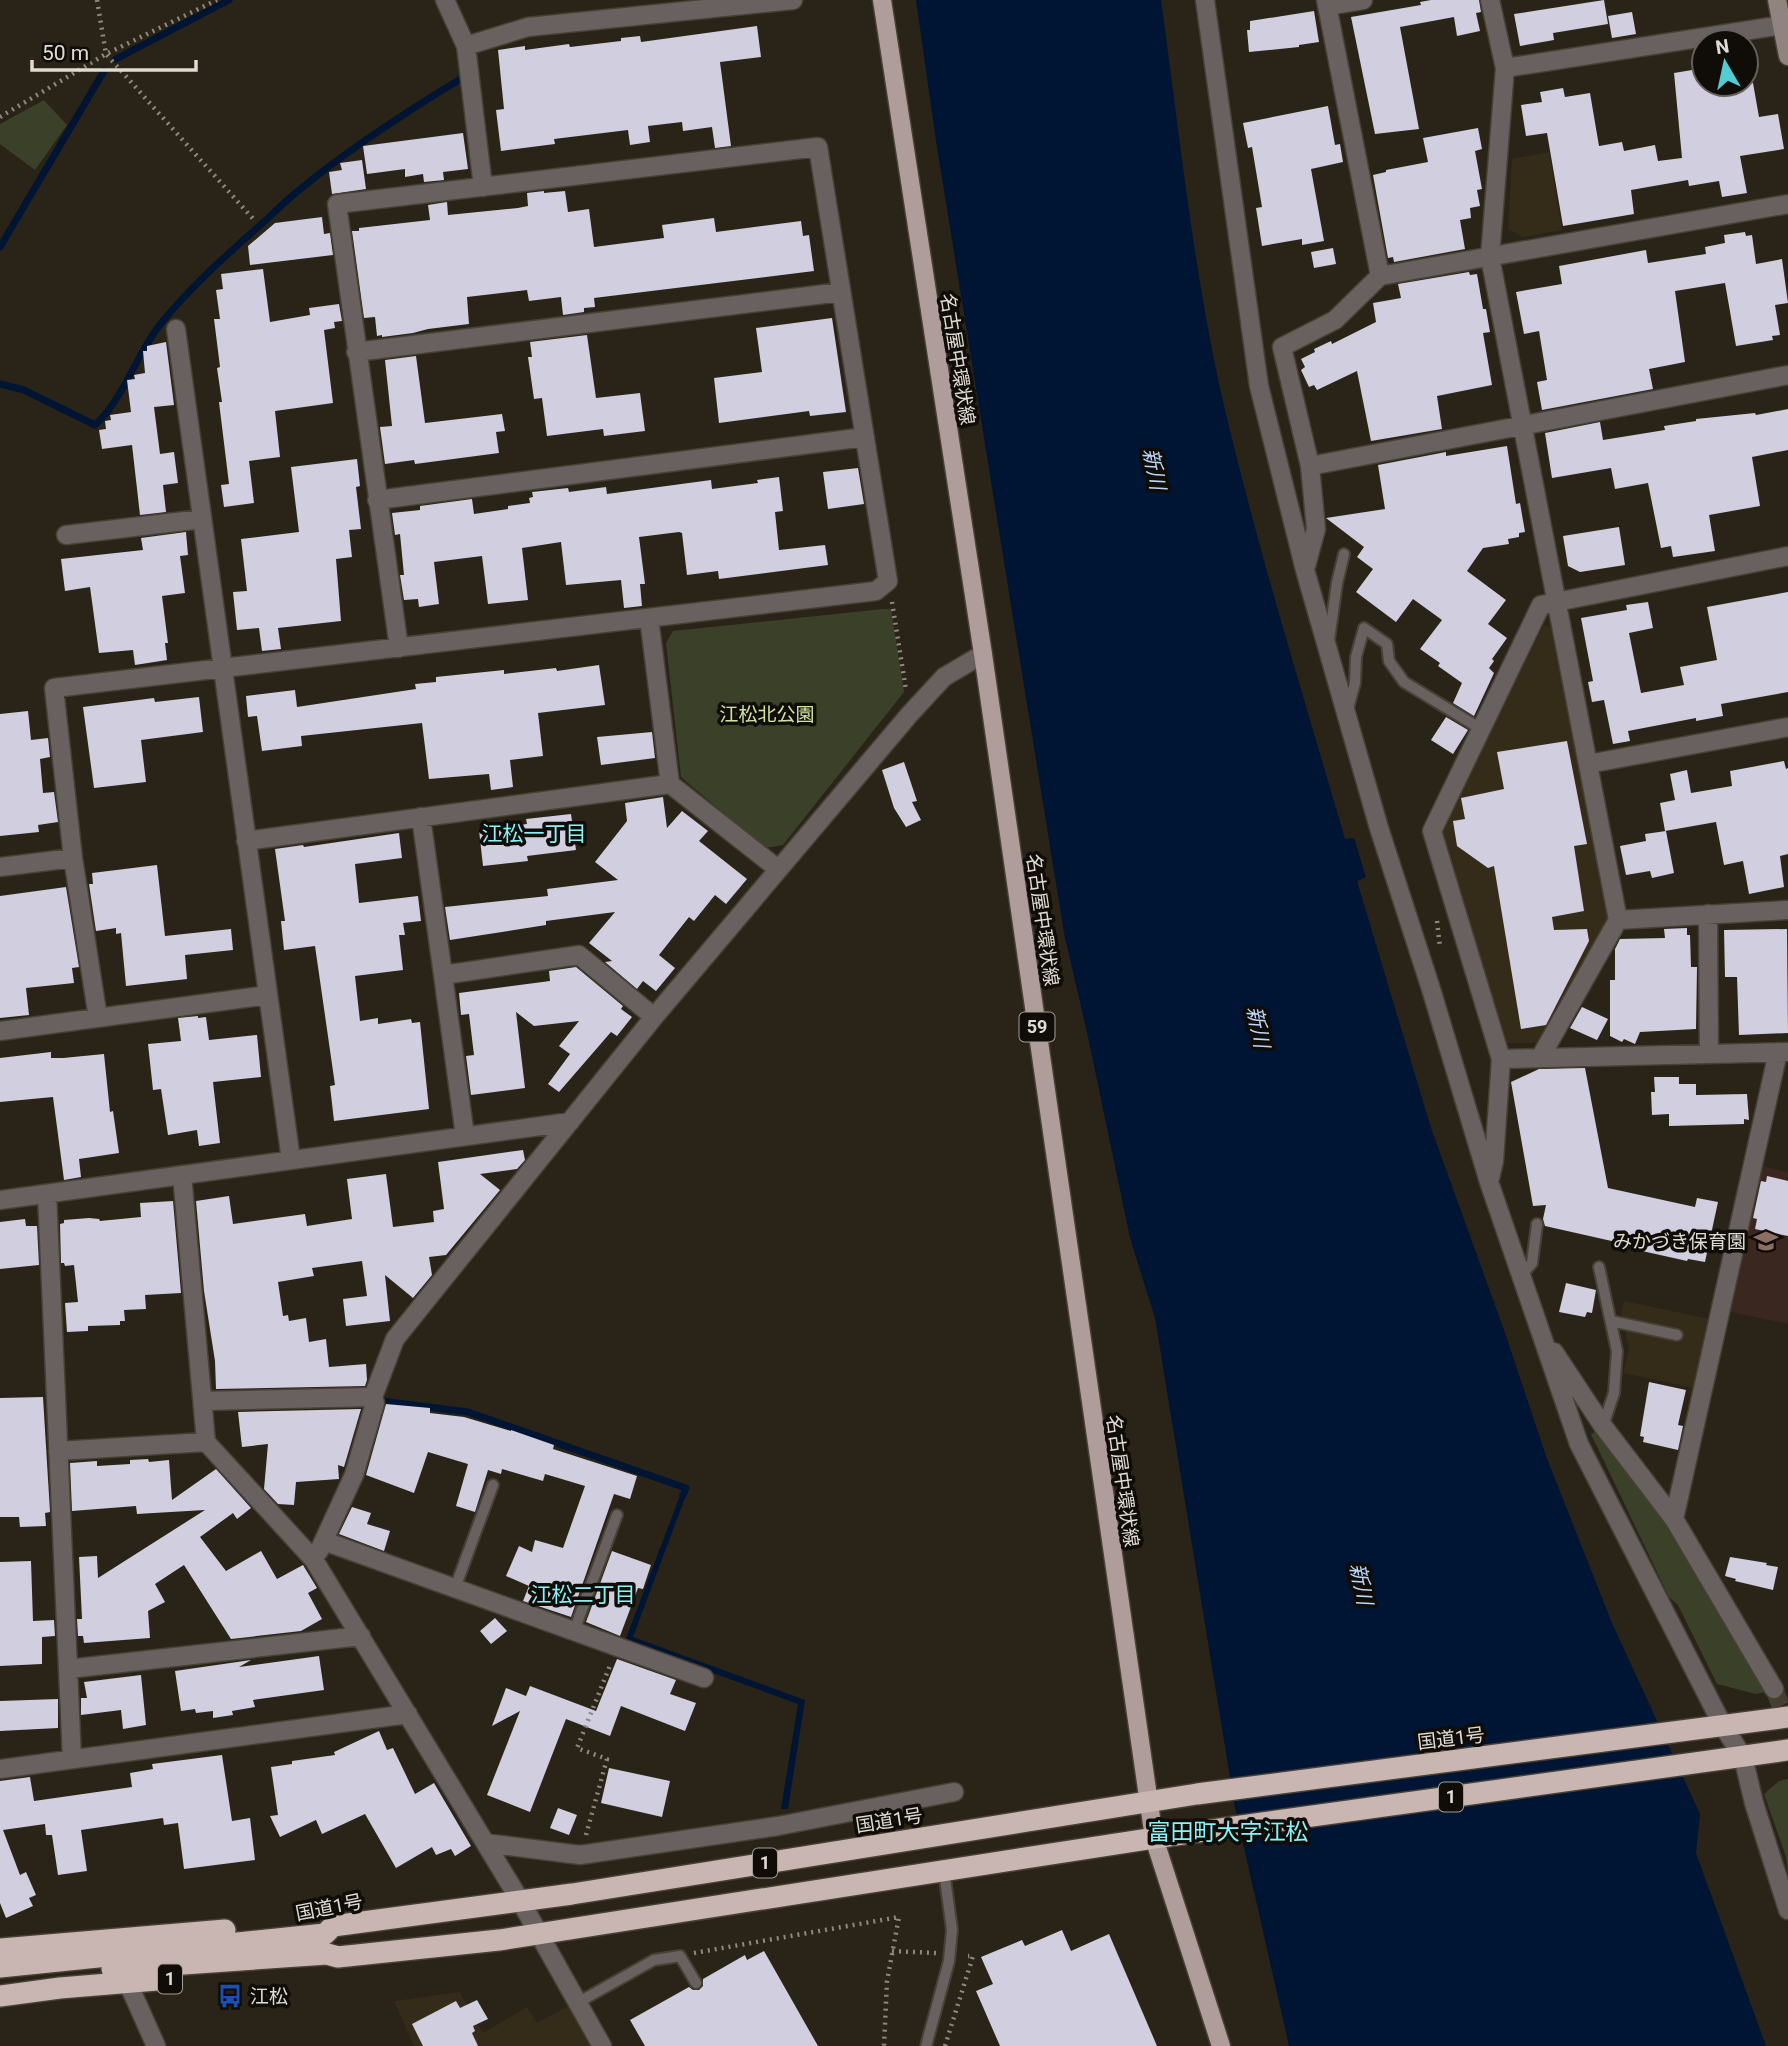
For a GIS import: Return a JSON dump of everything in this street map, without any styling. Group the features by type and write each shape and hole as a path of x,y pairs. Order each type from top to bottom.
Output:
{"highway":[{"name":"国道1号","path":"0,1979 14,1969 325,1934 332,1926 521,1902 1196,1794 1788,1717"},
{"name":"国道1号","path":"14,1969 327,1954 338,1957 539,1934 1154,1838 1788,1750"},
{"name":"1","path":"0,1948 323,1923 332,1926"},
{"name":"1","path":"0,1996 60,1988 330,1965 338,1957"}],"main road":[{"name":"名古屋中環状線","path":"882,0 983,654 1148,1802 1154,1838 1221,2046"}],"street":[{"path":"445,0 466,46 483,187"},
{"path":"466,46 527,27 671,6 793,0"},
{"path":"1205,0 1259,386 1305,570 1379,828 1489,1182 1580,1444 1723,1726 1743,1757 1754,1803 1788,1910"},
{"path":"1363,0 1327,3 1380,276"},
{"path":"1490,0 1506,68 1490,257 1618,920 1541,1058"},
{"path":"1506,68 1781,13 1788,56"},
{"path":"98,1018 73,858 54,688 399,648 876,591 888,581 818,147 337,204 399,648"},
{"path":"1305,570 1316,530 1310,466 1282,347 1335,320 1380,276 1788,204"},
{"path":"356,352 841,292"},
{"path":"176,329 290,1160"},
{"path":"1310,466 1788,375"},
{"path":"377,500 865,437"},
{"path":"66,535 202,519"},
{"path":"1489,1182 1494,1161 1501,1059 1432,831 1541,605 1788,556"},
{"path":"649,618 670,784 778,869"},
{"path":"314,1560 354,1475 375,1404 373,1397 395,1339 654,1017 909,715 944,677 983,654"},
{"path":"1588,764 1788,727"},
{"path":"246,841 670,784"},
{"path":"421,817 465,1136"},
{"path":"0,867 73,858"},
{"path":"1618,920 1788,910"},
{"path":"1708,914 1709,1054"},
{"path":"443,975 579,955 654,1017"},
{"path":"0,1031 268,995"},
{"path":"1501,1059 1783,1052 1675,1519"},
{"path":"0,1200 570,1122"},
{"path":"182,1175 206,1442 314,1560 521,1902 602,2046"},
{"path":"47,1194 72,1759"},
{"path":"1540,1332 1603,1426 1675,1519 1778,1683"},
{"path":"203,1401 373,1397"},
{"path":"58,1451 206,1442"},
{"path":"324,1541 704,1678"},
{"path":"68,1670 361,1636"},
{"path":"0,1769 408,1714"},
{"path":"485,1843 580,1855 778,1826 954,1792"},
{"path":"128,1983 156,2046"}],"lane":[{"path":"1328,650 1337,583 1344,554"},
{"path":"1346,714 1355,683 1356,657 1364,628 1387,644 1389,661 1404,682 1481,729"},
{"path":"1521,1276 1532,1263 1537,1224"},
{"path":"1599,1267 1617,1351 1614,1393 1603,1426"},
{"path":"1611,1321 1677,1335"},
{"path":"455,1588 494,1485"},
{"path":"573,1631 617,1515"},
{"path":"926,2046 950,1951 952,1930 944,1871"},
{"path":"577,2003 654,1960 680,1956 696,1983"}],"path":[{"path":"97,0 106,54 255,220"},
{"path":"0,117 106,54 217,0"},
{"path":"888,581 909,715"},
{"path":"1436,913 1440,954"},
{"path":"580,1855 607,1759 577,1748 617,1646"},
{"path":"680,1956 899,1917 887,1981 884,2046"},
{"path":"892,1951 936,1954"},
{"path":"945,2046 973,1956 968,1956"}],"shaded area":[{"path":"1549,152 1562,230 1522,237 1508,229 1512,159"},
{"path":"1544,625 1551,628 1608,920 1544,1043 1503,1043 1440,831"},
{"name":"みかづき保育園","path":"1762,1166 1788,1172 1788,1324 1727,1311"},
{"path":"1624,1301 1714,1320 1698,1389 1623,1373 1629,1349 1621,1313"},
{"path":"460,1992 483,2033 527,2007 537,2023 570,2005 593,2046 414,2046 394,2001"}],"green space":[{"path":"44,100 67,125 35,170 0,144 0,124"},
{"name":"江松北公園","path":"891,609 904,692 783,845 765,848 681,777 666,643 673,631"},
{"path":"1600,1430 1670,1525 1770,1691 1756,1694 1717,1684 1678,1605 1669,1597 1591,1434"},
{"path":"1788,1779 1788,1873 1786,1857 1764,1794 1779,1781"}],"water":[{"name":"新川","path":"916,0 1161,0 1196,260 1226,414 1268,574 1345,839 1354,838 1366,877 1357,881 1431,1128 1546,1456 1612,1623 1700,1814 1696,1853 1766,2046 1289,2046 1235,1808 1155,1318 1130,1238 1064,933 936,141"},
{"path":"684,1485 689,1487 633,1637 805,1700 788,1809 781,1809 798,1704 625,1641"}],"building":[{"path":"1479,0 1481,12 1476,13 1480,31 1457,36 1454,17 1400,27 1419,129 1375,134 1351,17 1421,5 1420,2"},
{"path":"1604,0 1608,24 1553,33 1554,40 1520,46 1514,14"},
{"path":"1314,11 1319,42 1299,47 1249,52 1247,30 1250,30 1250,21"},
{"path":"1632,12 1636,34 1612,38 1608,16"},
{"path":"757,26 761,57 720,62 731,146 715,148 712,127 683,131 682,122 648,126 650,142 630,145 628,130 554,139 555,144 501,151 496,110 504,109 498,50 525,46 525,50 569,44 570,47 640,36 641,42"},
{"path":"1690,70 1690,98 1756,98 1759,117 1778,114 1784,149 1740,156 1747,193 1722,197 1719,181 1689,186 1688,180 1631,190 1634,214 1563,226 1547,133 1526,136 1521,105 1542,102 1540,92 1563,88 1565,97 1590,93 1599,146 1622,142 1624,151 1655,145 1658,161 1682,158 1674,73"},
{"path":"1328,106 1335,145 1340,144 1343,162 1311,169 1324,241 1302,245 1302,239 1262,246 1256,208 1262,207 1252,147 1248,148 1243,123"},
{"path":"1478,128 1482,149 1475,151 1482,189 1477,190 1480,206 1470,208 1471,218 1460,220 1465,249 1394,262 1393,257 1388,258 1373,175 1428,162 1423,138"},
{"path":"463,133 468,169 443,172 444,180 424,182 423,174 405,177 405,169 367,174 363,146"},
{"path":"362,160 366,189 332,194 329,172 342,170 340,163"},
{"path":"565,191 568,212 589,209 594,247 664,238 662,225 714,218 716,232 801,221 803,236 809,235 814,271 594,298 595,307 584,308 584,312 563,315 561,297 529,301 527,290 467,297 469,324 377,336 375,317 364,318 352,231 430,220 428,205 447,202 448,215 528,206 527,193"},
{"path":"322,217 324,234 330,233 333,255 250,265 248,246 275,223"},
{"path":"1745,232 1746,236 1752,235 1756,264 1782,259 1788,303 1775,305 1780,335 1772,336 1773,340 1736,346 1725,283 1675,291 1685,362 1649,369 1653,389 1542,410 1537,382 1547,380 1539,331 1524,334 1516,292 1562,284 1559,266 1646,250 1648,263 1706,254 1705,247 1725,243 1724,235"},
{"path":"1333,248 1336,264 1314,268 1311,252"},
{"path":"263,269 270,322 310,315 309,308 339,304 342,321 334,322 335,328 324,330 333,403 275,411 280,457 249,461 254,503 224,507 221,485 229,484 219,402 222,402 217,368 220,367 214,319 220,319 216,290 223,289 221,274"},
{"path":"1469,272 1470,275 1477,274 1483,309 1486,309 1490,332 1483,333 1492,385 1437,396 1442,429 1371,441 1357,371 1317,390 1314,385 1309,387 1301,370 1305,367 1301,359 1315,352 1314,349 1331,341 1332,344 1376,322 1373,303 1401,298 1398,284"},
{"path":"832,318 846,412 810,416 809,411 719,423 714,378 762,372 756,328"},
{"path":"587,335 596,398 640,393 645,431 604,436 603,429 547,436 542,398 534,399 528,357 532,357 530,342"},
{"path":"166,342 174,405 154,407 160,454 174,452 178,483 163,485 166,512 140,515 132,445 102,449 99,430 106,429 105,421 111,420 110,415 131,412 127,380 135,379 134,375 145,373 143,351 147,351 147,346"},
{"path":"416,356 425,423 502,414 505,431 496,432 499,453 415,464 414,460 385,464 380,427 392,426 385,360"},
{"path":"1788,409 1788,450 1752,457 1760,506 1709,515 1715,551 1673,557 1671,546 1661,548 1648,483 1615,489 1611,468 1552,478 1545,433 1600,422 1603,440 1665,430 1664,426 1696,419 1756,415"},
{"path":"1507,446 1516,504 1520,503 1525,532 1519,533 1519,537 1508,539 1509,544 1483,548 1467,571 1506,600 1488,624 1507,638 1492,659 1494,661 1489,668 1494,673 1474,716 1453,703 1462,683 1420,649 1442,620 1413,599 1396,622 1356,592 1373,569 1357,557 1364,547 1326,518 1385,509 1378,465 1446,452 1446,456"},
{"path":"357,459 360,486 356,487 361,529 349,530 352,557 336,559 341,621 278,628 281,649 262,651 259,628 237,630 233,592 247,591 241,539 299,532 291,467"},
{"path":"858,468 864,504 828,509 823,472"},
{"path":"779,477 783,511 775,512 779,550 825,545 828,565 719,579 718,571 687,575 682,533 679,532 639,537 645,584 640,584 642,606 624,608 621,580 566,585 561,542 522,548 528,600 488,604 482,556 434,562 439,604 419,607 418,599 404,600 400,575 404,575 400,534 395,535 392,513 472,499 474,514 530,503 532,492 568,488 569,492 606,487 607,494 711,480 712,489 758,483 757,480"},
{"path":"1619,527 1625,565 1580,572 1568,566 1563,536"},
{"path":"186,532 188,555 180,556 185,593 162,596 168,643 165,643 167,660 135,665 133,650 99,653 90,587 65,591 61,559 143,550 141,538"},
{"path":"1788,592 1788,692 1721,704 1723,716 1696,721 1696,718 1628,731 1630,741 1613,744 1604,700 1592,702 1588,682 1593,681 1581,618 1627,610 1626,605 1648,602 1653,628 1629,633 1641,693 1684,685 1680,667 1717,660 1707,607"},
{"path":"599,665 605,705 538,713 543,756 510,760 513,787 491,790 489,774 429,779 422,723 301,736 302,746 262,751 257,716 248,717 246,696 295,690 297,707 416,689 415,684 436,682 436,677 504,670 504,674 556,668 557,671"},
{"path":"199,697 203,732 141,740 146,782 94,788 83,707 154,698 155,702"},
{"path":"28,711 31,740 48,738 50,757 40,759 43,793 54,792 58,822 38,825 39,832 0,836 0,714"},
{"path":"1446,717 1468,730 1453,754 1431,740"},
{"path":"652,732 655,758 601,765 597,737"},
{"path":"1567,741 1587,844 1574,846 1584,911 1552,917 1554,930 1587,929 1589,941 1546,1025 1521,1029 1494,866 1488,868 1457,846 1453,821 1465,819 1461,798 1504,789 1497,752"},
{"path":"1784,761 1786,769 1788,768 1788,854 1780,856 1784,887 1749,894 1743,861 1724,865 1716,822 1665,831 1660,803 1675,800 1670,774 1687,770 1691,793 1732,786 1730,771"},
{"path":"904,762 917,801 912,802 921,820 906,827 894,808 882,770"},
{"path":"663,797 667,828 682,811 708,831 699,841 747,879 726,904 715,895 694,921 689,917 659,955 675,968 656,991 643,981 637,989 605,962 612,961 589,943 615,912 546,921 546,925 450,940 445,907 548,896 547,889 618,880 595,862 627,821 625,803"},
{"path":"571,814 576,850 527,856 528,861 483,866 479,830 527,824 526,819"},
{"path":"1666,831 1674,873 1652,878 1650,871 1626,875 1620,846 1646,841 1645,834"},
{"path":"399,833 402,858 355,864 359,903 418,896 421,921 403,923 405,935 399,935 403,970 355,976 360,1021 378,1018 378,1024 411,1019 412,1023 420,1022 429,1109 334,1121 330,1086 335,1085 315,946 284,950 281,921 285,921 275,849"},
{"path":"157,865 165,936 231,929 233,950 185,955 187,979 126,986 121,933 116,934 116,928 96,931 89,884 93,884 92,873"},
{"path":"66,887 79,967 72,968 74,983 26,988 29,1015 0,1018 0,896"},
{"path":"1687,928 1687,935 1690,935 1691,967 1697,967 1696,1029 1640,1032 1635,1044 1610,1036 1610,980 1615,980 1615,949 1620,939 1665,938 1664,929"},
{"path":"1787,929 1788,1033 1739,1035 1737,977 1725,977 1724,930"},
{"path":"576,967 623,1006 621,1009 632,1017 617,1036 611,1032 559,1092 548,1084 570,1054 559,1046 579,1021 534,1026 516,1012 525,1088 471,1095 466,1056 474,1055 469,1014 461,1015 459,993 550,981 549,971"},
{"path":"1582,1007 1608,1019 1597,1040 1570,1028"},
{"path":"206,1017 209,1040 257,1035 261,1077 213,1082 220,1143 199,1146 197,1130 168,1135 161,1089 153,1090 148,1044 181,1041 178,1018"},
{"path":"51,1052 51,1058 104,1054 110,1112 113,1111 119,1153 79,1159 81,1177 64,1180 53,1097 0,1102 0,1058"},
{"path":"1585,1068 1608,1188 1695,1207 1697,1198 1718,1202 1705,1262 1687,1261 1615,1245 1616,1242 1545,1226 1543,1219 1546,1205 1533,1206 1511,1082 1539,1069"},
{"path":"1654,1077 1679,1077 1679,1084 1696,1084 1696,1095 1747,1094 1749,1120 1744,1119 1744,1124 1669,1126 1669,1114 1652,1115 1651,1092 1655,1092"},
{"path":"523,1150 525,1160 517,1169 480,1174 500,1190 446,1255 429,1257 432,1275 413,1298 385,1275 390,1321 346,1326 343,1299 367,1296 362,1261 312,1268 314,1276 278,1282 283,1316 288,1315 289,1321 306,1318 309,1342 326,1339 329,1367 366,1364 365,1386 216,1389 196,1201 229,1196 233,1224 305,1214 307,1226 352,1219 347,1179 386,1174 393,1227 434,1222 433,1211 444,1209 438,1162"},
{"path":"1767,1176 1788,1181 1788,1236 1755,1229 1757,1219 1753,1218 1761,1181 1766,1182"},
{"path":"173,1201 181,1293 145,1295 146,1309 124,1310 125,1321 120,1321 120,1325 88,1326 88,1331 67,1332 65,1303 78,1302 74,1265 65,1266 61,1263 60,1224 64,1223 64,1220 89,1218 100,1221 141,1217 140,1203"},
{"path":"25,1219 26,1226 37,1226 39,1265 0,1269 0,1222"},
{"path":"1566,1283 1596,1290 1592,1313 1587,1312 1585,1317 1559,1312"},
{"path":"1649,1382 1686,1390 1678,1425 1683,1426 1678,1450 1643,1442 1644,1437 1640,1436"},
{"path":"43,1397 50,1512 45,1513 46,1526 20,1527 19,1517 0,1517 0,1398"},
{"path":"386,1404 430,1408 430,1413 464,1417 511,1430 554,1445 553,1449 637,1476 630,1499 614,1494 571,1617 523,1601 529,1586 506,1576 519,1546 532,1552 535,1540 563,1548 585,1486 545,1474 543,1481 502,1469 501,1474 488,1470 475,1512 456,1506 468,1464 428,1452 414,1493 366,1475"},
{"path":"361,1409 344,1467 338,1465 339,1479 296,1482 294,1505 278,1504 264,1489 268,1444 242,1447 238,1412"},
{"path":"148,1459 149,1462 169,1460 172,1500 216,1469 251,1508 237,1519 233,1513 200,1537 226,1571 261,1551 277,1579 303,1565 317,1588 308,1593 322,1619 301,1631 231,1639 184,1565 155,1584 165,1602 148,1611 150,1638 84,1643 83,1636 78,1636 77,1619 82,1619 79,1557 97,1556 98,1578 205,1510 137,1514 136,1506 72,1511 70,1463 97,1461 97,1466 130,1464 130,1460"},
{"path":"352,1507 371,1513 367,1524 390,1531 384,1551 339,1534"},
{"path":"612,1551 651,1565 643,1589 638,1588 620,1636 586,1622"},
{"path":"1730,1557 1778,1567 1773,1590 1725,1576"},
{"path":"31,1561 33,1621 54,1620 55,1636 42,1637 42,1664 0,1666 0,1562"},
{"path":"495,1618 507,1631 491,1644 480,1631"},
{"path":"319,1656 324,1690 253,1700 255,1707 232,1711 233,1715 213,1718 213,1711 181,1711 175,1671 251,1660 239,1667"},
{"path":"617,1659 676,1680 670,1694 696,1703 685,1731 621,1706 610,1736 566,1719 530,1812 487,1795 520,1711 492,1726 506,1688 526,1696 530,1686 596,1711"},
{"path":"141,1675 146,1725 123,1729 121,1710 81,1715 81,1698 87,1698 84,1682"},
{"path":"58,1699 58,1728 0,1731 0,1701"},
{"path":"379,1731 387,1750 393,1748 415,1794 434,1783 471,1846 455,1856 451,1849 436,1855 432,1847 396,1868 365,1814 322,1834 316,1820 280,1837 270,1816 278,1815 271,1767 335,1755 334,1752"},
{"path":"222,1755 232,1821 250,1818 255,1860 184,1869 178,1823 164,1825 163,1818 81,1830 87,1871 58,1875 52,1835 46,1835 45,1824 3,1830 20,1875 26,1872 36,1895 29,1898 33,1906 6,1918 0,1903 0,1781 30,1777 34,1801 132,1787 130,1773 153,1769 152,1764"},
{"path":"609,1768 670,1781 662,1817 601,1803"},
{"path":"558,1808 577,1815 569,1835 550,1828"},
{"path":"1062,1930 1071,1951 1109,1934 1157,2046 1000,2046 976,1991 993,1984 981,1957 1022,1940 1025,1946"},
{"path":"764,1951 818,2046 645,2046 630,2020 689,1987 699,1990 703,1986 703,1979 745,1955 747,1960"},
{"path":"477,2000 488,2019 473,2026 475,2031 472,2033 478,2046 423,2046 412,2024 456,2001 460,2008"}],"waterway":[{"path":"116,59 229,0"},
{"path":"0,247 104,71"},
{"path":"0,384 24,390 95,425 123,389 162,322 219,262 332,164 394,120 459,80"},
{"path":"381,1401 468,1412 686,1488 683,1495"}],"tunnel":[{"path":"1774,1689 1788,1724"}],"place":[{"name":"みかづき保育園","path":"1766,1241"},
{"name":"江松","path":"230,1996"}],"district":[{"name":"江松一丁目","path":"534,834"},
{"name":"江松二丁目","path":"583,1595"},
{"name":"富田町大字江松","path":"1228,1832"}]}
